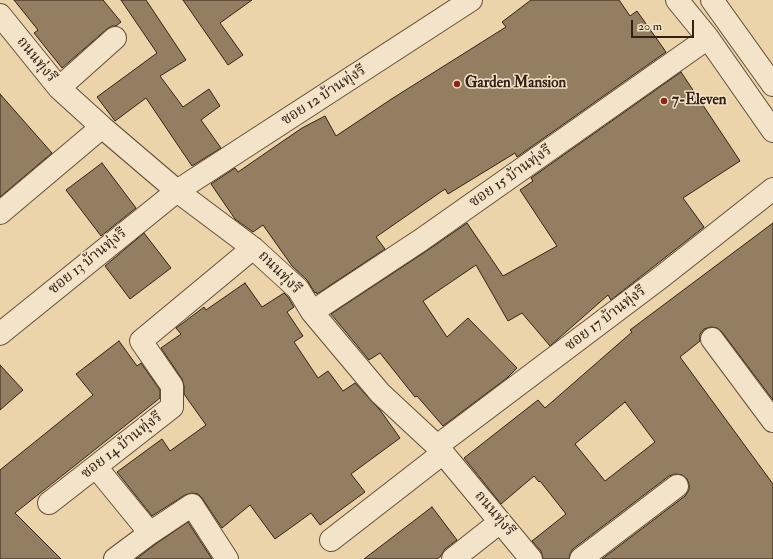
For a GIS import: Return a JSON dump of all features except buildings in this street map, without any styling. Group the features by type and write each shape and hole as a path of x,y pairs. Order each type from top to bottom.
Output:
{"street":[{"name":"ซอย 12 บ้านทุ่งรี","path":"177,191 471,0"},
{"path":"678,0 708,38 773,131"},
{"path":"712,0 773,85"},
{"name":"ถนนทุ่งรี","path":"0,15 59,88 177,191 254,248 298,289 312,312 380,393 440,449 531,559"},
{"path":"59,88 115,38"},
{"name":"ซอย 15 บ้านทุ่งรี","path":"312,312 421,240 708,38"},
{"path":"0,213 102,127"},
{"name":"ซอย 17 บ้านทุ่งรี","path":"330,540 440,449 773,189"},
{"name":"ซอย 13 บ้านทุ่งรี","path":"0,334 177,191"},
{"name":"ซอย 14 บ้านทุ่งรี","path":"50,503 172,407 172,386 140,341 254,248"},
{"path":"712,339 773,421"},
{"path":"96,466 150,533"},
{"path":"581,559 678,486"},
{"path":"115,559 192,505 226,559"},
{"path":"453,559 500,522"}],"place":[{"name":"Garden Mansion","path":"457,84"},
{"name":"7-Eleven","path":"664,101"}]}
